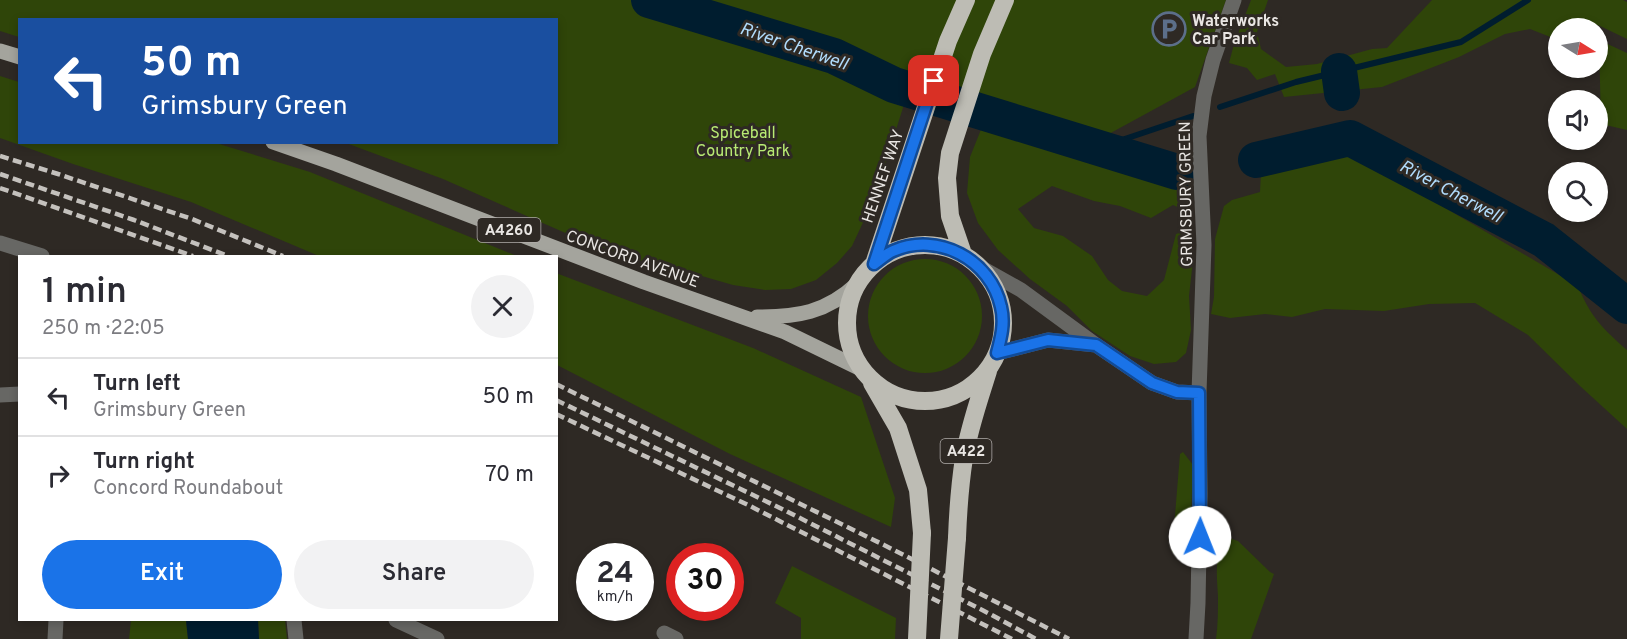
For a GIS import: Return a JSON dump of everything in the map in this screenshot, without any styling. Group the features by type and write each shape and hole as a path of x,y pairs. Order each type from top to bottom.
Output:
{"highway":[{"name":"HENNEF WAY","path":"874,264 948,41 966,0"},
{"path":"963,254 950,216 947,178 950,153 982,54 1005,0"},
{"path":"866,374 888,392 910,400 933,401 955,395 974,384 993,360 1003,331 1001,308 994,286 980,267 963,254 941,246 917,245 894,251 874,264 856,284 848,305 846,327 851,349 898,428 918,490 922,533 918,639"},
{"name":"A422","path":"949,639 964,457 973,419 993,360"}],"main road":[{"path":"0,51 18,56"},
{"name":"CONCORD AVENUE","path":"279,144 803,340 866,374"},
{"name":"CONCORD AVENUE","path":"745,318 794,316 814,311 844,296 856,284"}],"street":[{"name":"GRIMSBURY GREEN","path":"1196,639 1200,494 1199,393 1204,245 1199,136 1204,96 1213,60 1234,0"},
{"path":"0,243 39,255"},
{"path":"980,267 1021,290 1152,383 1177,392 1199,393"},
{"path":"993,360 1048,340 1096,345"},
{"path":"0,395 18,394"},
{"path":"55,639 57,621"},
{"path":"294,621 296,639"},
{"path":"398,621 434,638"}],"green space":[{"name":"Spiceball Country Park","path":"0,0 1226,0 1195,87 1107,135 914,73 874,199 852,246 837,263 816,280 791,289 765,290 733,285 633,259 570,235 443,179 349,144 558,144 558,18 18,18 18,37 0,31"},
{"path":"1251,0 1268,0 1257,32 1261,49 1286,67 1317,64 1372,49 1387,48 1432,0 1623,0 1627,2 1627,39 1608,30 1608,18 1548,18 1548,36 1530,29 1505,34 1459,57 1382,87 1284,97 1275,74 1257,80 1247,68 1229,63"},
{"path":"1608,44 1627,53 1627,130 1608,126 1608,90 1600,90 1600,78 1608,78"},
{"path":"0,76 18,82 18,144 219,144 310,172 515,255 317,255 191,202 0,138"},
{"path":"988,119 1158,175 1182,178 1189,185 1186,211 1173,205 1151,218 1120,206 1094,201 1052,186 1018,209 1034,228 1063,236 1092,256 1108,280 1122,291 1147,296 1164,280 1176,234 1191,229 1193,260 1189,296 1191,330 1186,353 1176,362 1154,364 1130,356 1092,331 1067,306 1030,279 998,250 978,223 967,193 970,157 982,127"},
{"path":"1345,149 1578,286 1587,306 1598,321 1627,350 1627,429 1528,335 1475,303 1429,304 1384,311 1325,309 1292,317 1265,314 1230,318 1211,314 1214,297 1215,239 1224,206 1232,200 1260,192 1261,172"},
{"path":"925,259 947,264 965,276 977,294 982,316 977,338 965,356 947,368 925,373 903,368 885,356 873,338 868,316 873,294 885,276 903,264"},
{"path":"558,274 753,348 861,397 895,498 891,527 730,454 558,366"},
{"path":"1183,452 1193,465 1190,539 1188,547 1182,553 1172,552 1180,454"},
{"path":"1229,538 1238,541 1274,574 1251,639 1216,639 1218,557 1224,543"},
{"path":"792,566 896,618 895,639 801,639 801,618 775,603"},
{"path":"131,621 186,621 188,639 129,639"},
{"path":"258,621 285,621 287,639 259,639"}],"water":[{"path":"186,621 258,621 259,639 188,639"}],"waterway":[{"name":"River Cherwell","path":"649,0 834,56 894,85 1177,172"},
{"path":"1220,107 1296,82 1461,42 1528,0"},
{"path":"1339,71 1342,93"},
{"path":"1098,148 1193,116"},
{"name":"River Cherwell","path":"1256,160 1350,138 1544,240 1627,306"}],"railway":[{"path":"0,156 192,219 281,255"},
{"path":"0,174 134,220 225,255"},
{"path":"0,188 190,255"},
{"path":"558,385 884,545 1069,639"},
{"path":"558,401 782,509 1036,639"},
{"path":"558,415 748,505 1012,639"}],"place":[{"name":"Waterworks Car Park","path":"1169,29"}],"route":[{"path":"934,81 874,264 894,251 917,245 941,246 963,254 980,267 994,286 1001,308 1003,331 997,353 1048,340 1096,345 1164,389 1199,393 1200,537"}]}
